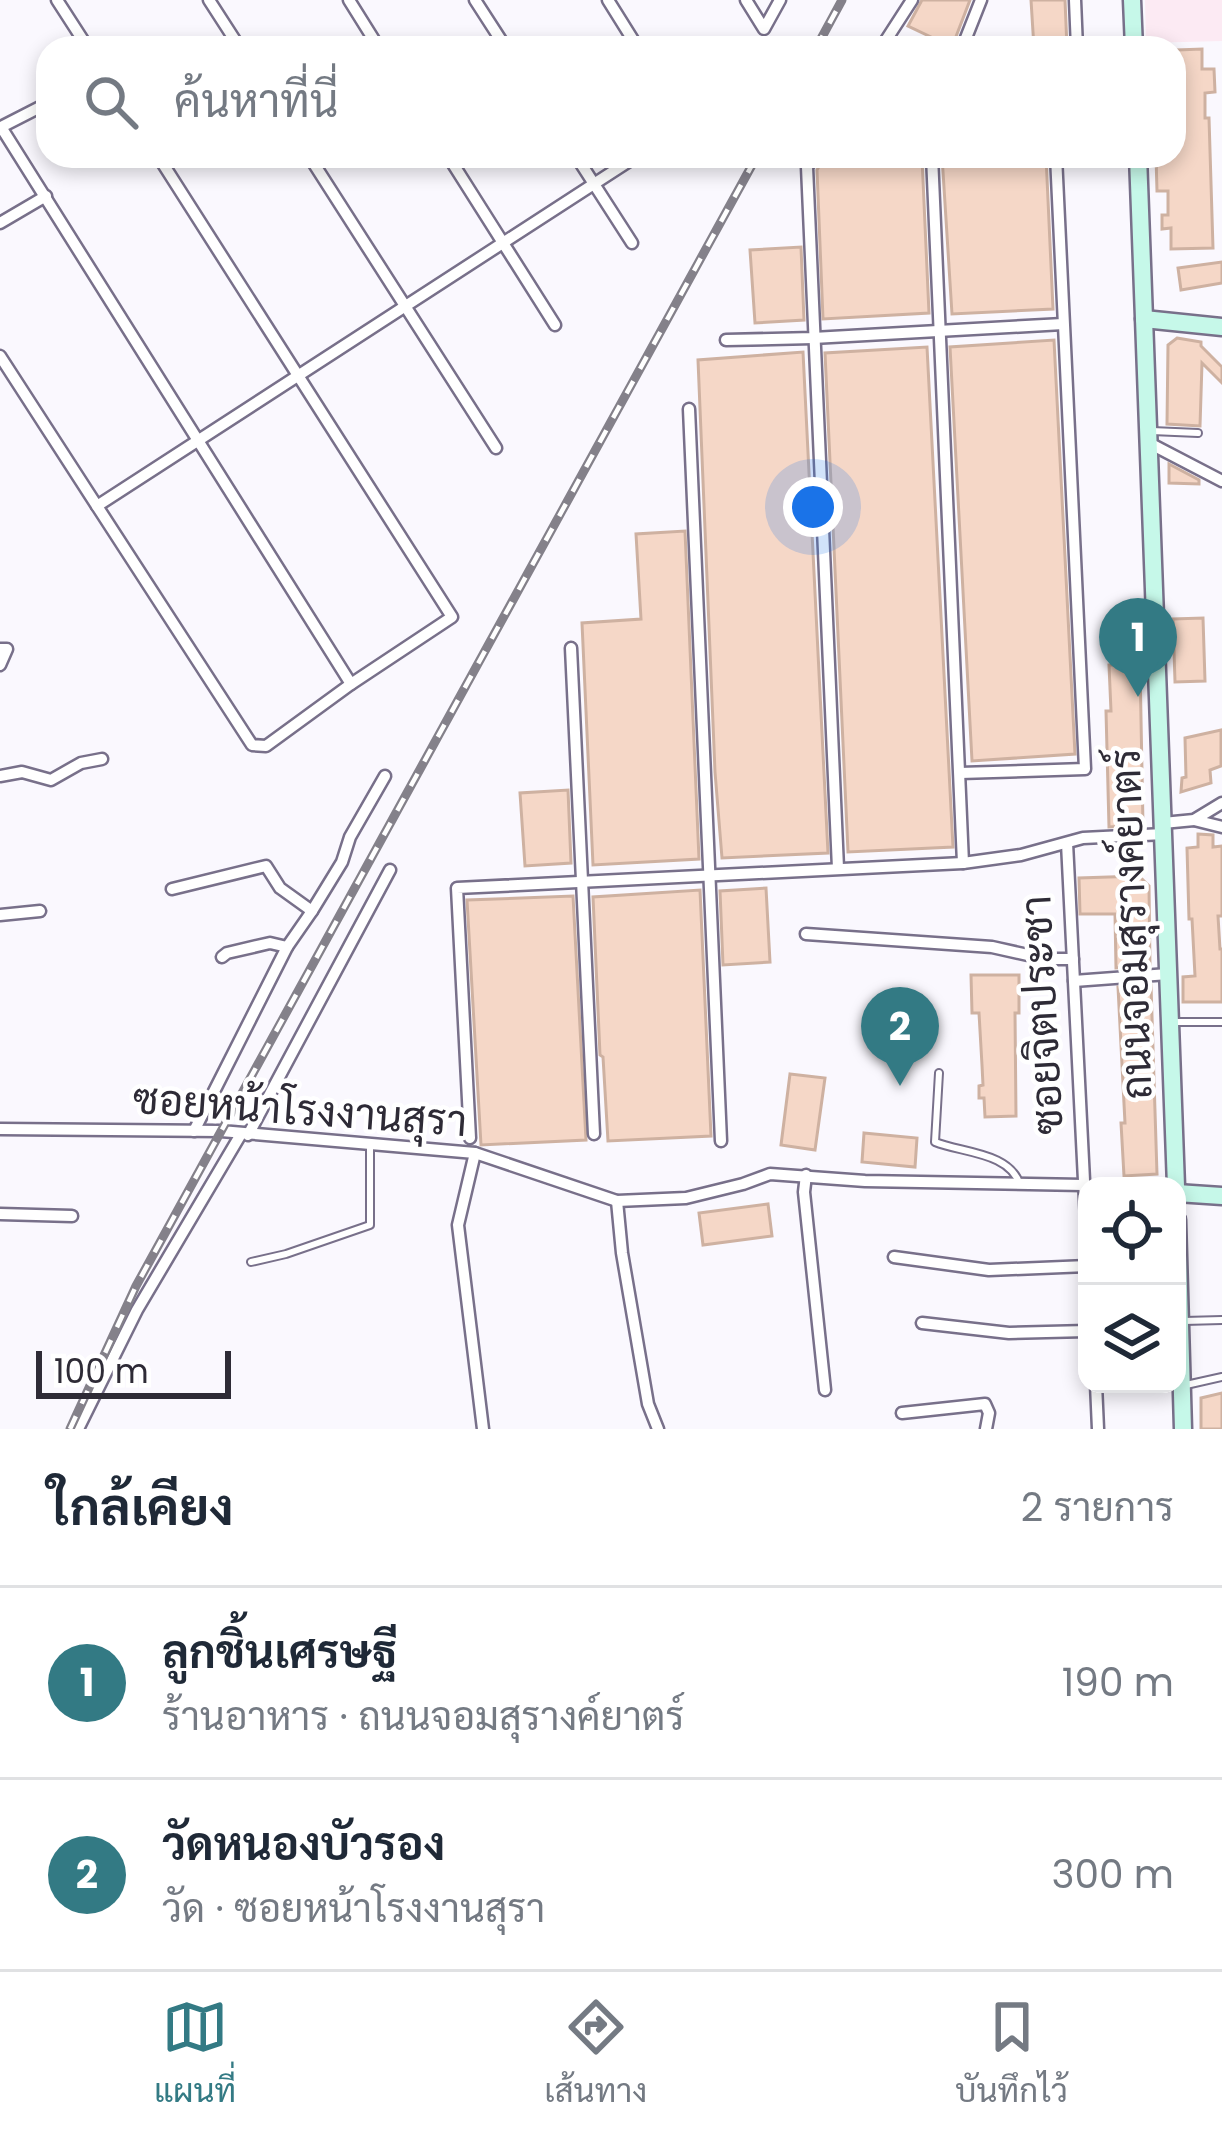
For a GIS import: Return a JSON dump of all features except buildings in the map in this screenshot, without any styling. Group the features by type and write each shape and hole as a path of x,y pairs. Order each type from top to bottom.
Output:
{"main road":[{"path":"1132,0 1134,36"},
{"name":"ถนนจอมสุรางค์ยาตร์","path":"1138,168 1176,1177"},
{"path":"1144,319 1222,327"},
{"path":"1186,1191 1222,1196"},
{"path":"1182,1393 1184,1429"}],"street":[{"path":"58,0 80,36"},
{"path":"209,0 232,36"},
{"path":"349,0 372,36"},
{"path":"475,0 498,36"},
{"path":"608,0 630,36"},
{"path":"746,0 764,29 780,0"},
{"path":"887,36 912,0"},
{"path":"967,36 981,0"},
{"path":"1075,0 1076,36"},
{"path":"36,109 0,127 351,684"},
{"path":"0,356 252,745 266,746 452,617 166,168"},
{"path":"317,168 496,448"},
{"path":"455,168 555,325"},
{"path":"584,168 632,243"},
{"path":"97,506 619,168"},
{"path":"807,168 838,868"},
{"path":"932,168 962,863"},
{"path":"960,772 1085,769 1056,168"},
{"path":"0,223 46,196"},
{"path":"726,340 1063,324"},
{"path":"689,410 721,1142"},
{"path":"1149,437 1222,481"},
{"path":"571,648 594,1134"},
{"path":"0,649 7,649 0,665"},
{"path":"0,776 22,772 51,780 81,763 102,759"},
{"path":"194,1131 287,947 335,874 385,776"},
{"path":"470,1138 457,888 962,863 1163,829 1194,820 1222,803"},
{"path":"1194,820 1222,827"},
{"name":"ซอยจิตประชา","path":"1067,843 1084,1177"},
{"path":"172,889 266,866 280,888 312,911"},
{"path":"79,1429 146,1294 244,1134 390,870"},
{"path":"0,915 40,911"},
{"path":"806,934 992,947 1046,959 1073,959"},
{"path":"222,957 270,944 287,947"},
{"path":"1074,981 1168,974"},
{"name":"ซอยหน้าโรงงานสุรา","path":"0,1130 194,1131 475,1153 617,1201 686,1198 770,1174 1078,1187"},
{"path":"475,1153 458,1226 483,1429"},
{"path":"806,1175 825,1390"},
{"path":"617,1201 648,1404 658,1429"},
{"path":"0,1214 72,1216"},
{"path":"894,1258 989,1270 1078,1266"},
{"path":"922,1323 1009,1333 1078,1330"},
{"path":"1096,1393 1098,1429"},
{"path":"902,1413 985,1404 989,1413 986,1429"}],"lane":[{"path":"1149,437 1198,433"},
{"path":"1170,1022 1222,1022"},
{"path":"939,1073 935,1142 998,1160 1012,1169 1020,1185"},
{"path":"251,1262 370,1225 370,1143"},
{"path":"1186,1322 1222,1320"},
{"path":"1186,1385 1222,1377"}],"shaded area":[{"path":"1145,0 1222,0 1222,41 1146,36"}],"railway":[{"path":"822,36 842,0"},
{"path":"70,1429 136,1286 750,168"}],"place":[{"name":"ลูกชิ้นเศรษฐี","path":"1138,697"},
{"name":"วัดหนองบัวรอง","path":"900,1086"}]}
